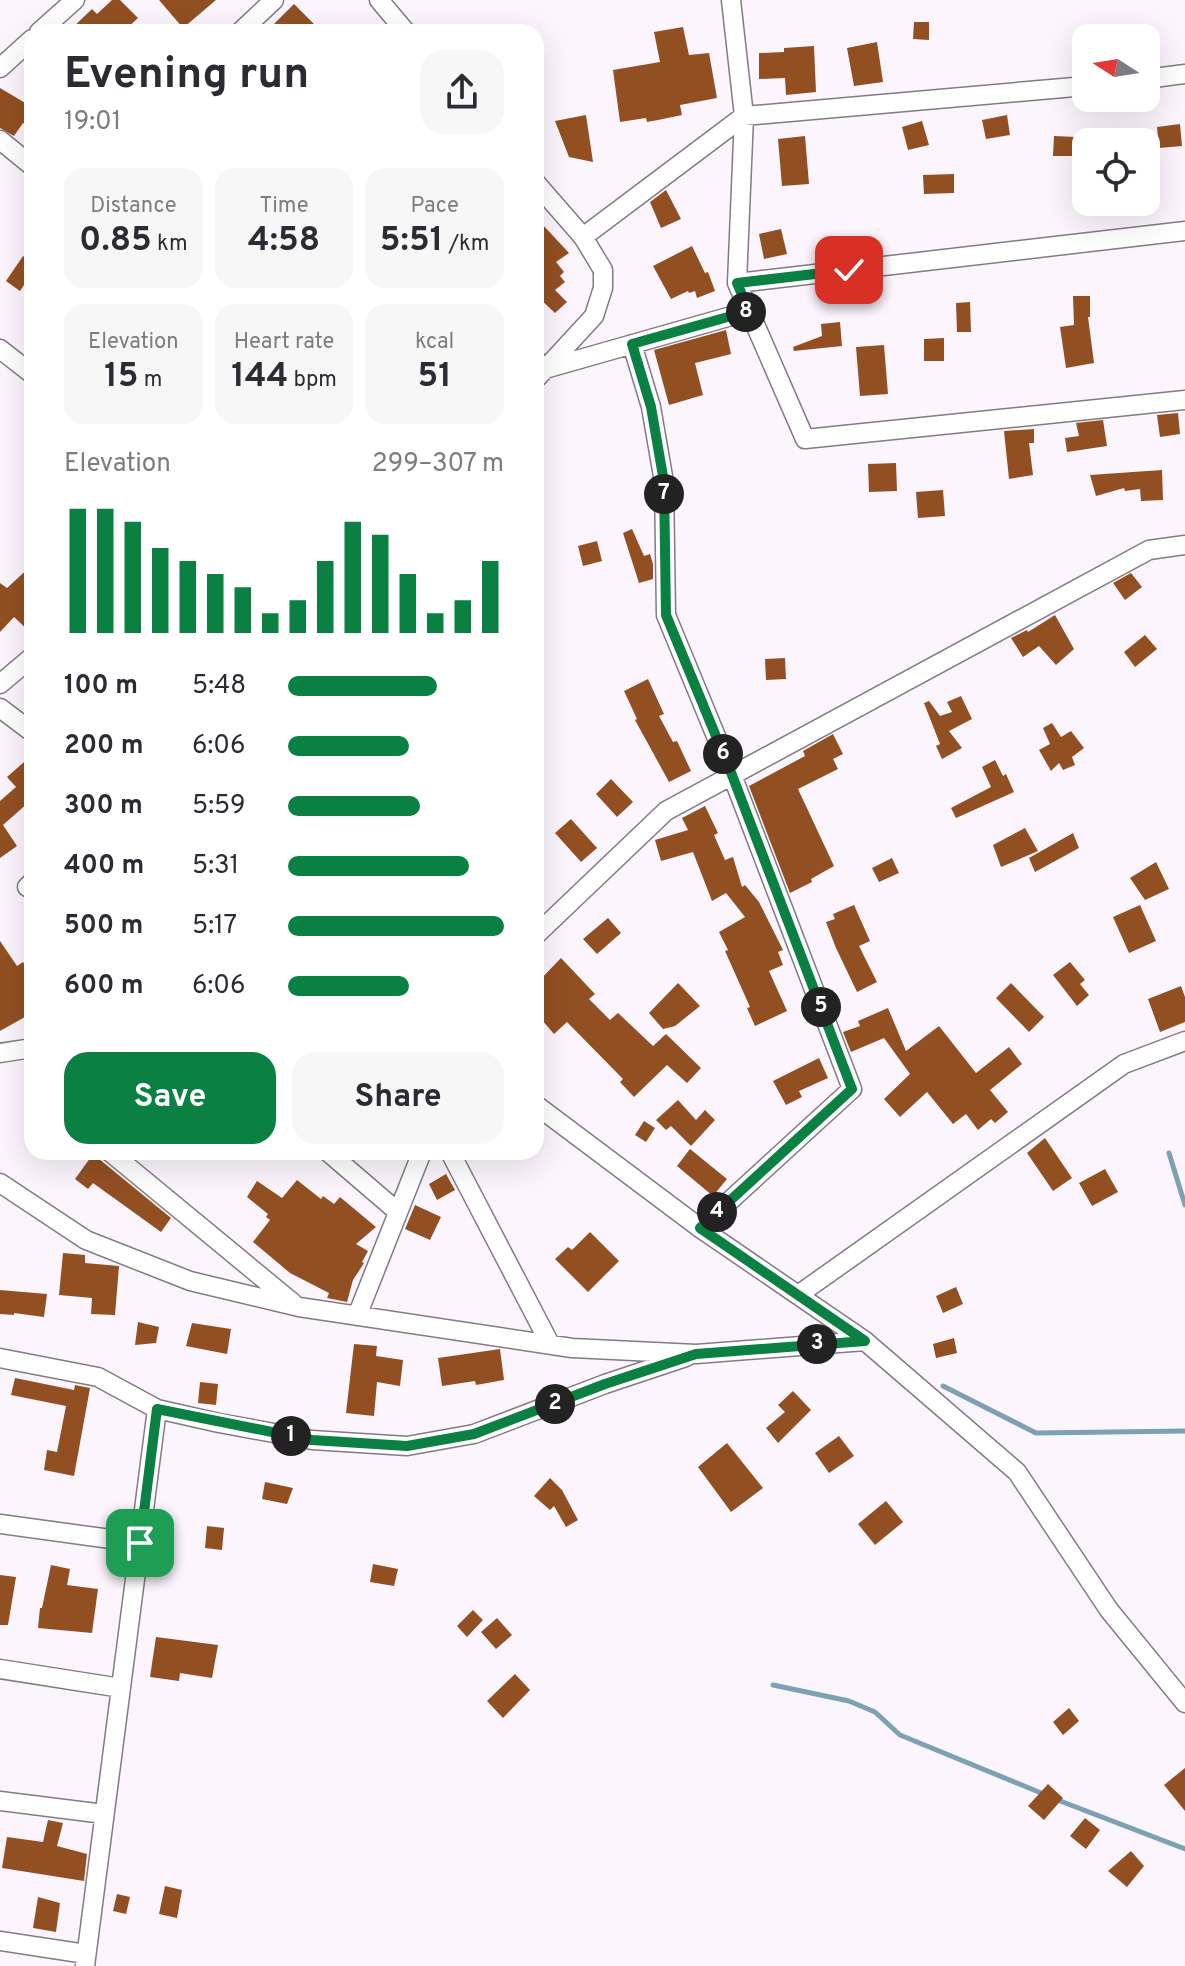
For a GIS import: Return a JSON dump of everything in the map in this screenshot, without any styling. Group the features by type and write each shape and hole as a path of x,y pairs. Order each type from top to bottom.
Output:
{"street":[{"path":"50,24 75,0"},
{"path":"248,24 274,0"},
{"path":"379,0 399,24"},
{"path":"731,0 744,116 737,283 805,439 1185,400"},
{"path":"0,68 24,48"},
{"path":"1160,77 1185,74"},
{"path":"583,237 744,116 1072,87"},
{"path":"0,140 24,160"},
{"path":"544,192 583,237 603,270 603,288 594,316 544,364"},
{"path":"737,283 1185,231"},
{"path":"544,368 749,311"},
{"path":"632,344 651,407 664,482 666,615 732,775 852,1089 700,1228"},
{"path":"0,349 24,368"},
{"path":"544,927 666,811 1149,550 1185,545"},
{"path":"0,684 24,664"},
{"path":"0,708 24,726"},
{"path":"798,1295 1124,1064 1185,1041"},
{"path":"0,1053 24,1049"},
{"path":"544,1111 700,1228 865,1341 1017,1472 1109,1610 1185,1703"},
{"path":"120,1160 299,1307"},
{"path":"337,1160 398,1212"},
{"path":"357,1316 419,1160"},
{"path":"454,1160 550,1344"},
{"path":"0,1183 86,1240 190,1281 299,1307 550,1344 696,1354 865,1341"},
{"path":"0,1358 98,1377 157,1409 312,1440 407,1446 474,1434 605,1384 696,1354"},
{"path":"0,1941 86,1960 157,1409"},
{"path":"0,1524 140,1543"},
{"path":"0,1669 121,1688"},
{"path":"0,1801 104,1814"}],"building":[{"path":"112,0 120,0 138,18 132,24 76,24 92,9 97,14"},
{"path":"159,0 216,0 188,24 180,24"},
{"path":"294,4 314,24 274,24"},
{"path":"914,22 929,22 929,40 913,39"},
{"path":"683,27 689,55 709,53 717,98 680,105 682,115 647,122 646,118 620,122 613,70 660,62 654,32"},
{"path":"877,42 883,82 854,86 847,48"},
{"path":"814,46 816,92 786,95 785,78 759,79 759,53"},
{"path":"0,88 24,102 24,124 14,136 0,128"},
{"path":"586,115 593,162 569,157 555,121"},
{"path":"1007,115 1010,135 986,139 982,120"},
{"path":"922,121 929,145 908,150 902,127"},
{"path":"1180,124 1182,146 1160,148 1160,128 1157,127"},
{"path":"805,136 809,184 782,186 778,139"},
{"path":"1054,136 1072,137 1072,156 1053,156"},
{"path":"954,174 954,193 924,194 923,175"},
{"path":"666,190 681,219 661,228 650,202"},
{"path":"544,226 569,253 556,262 564,272 560,276 565,282 555,290 567,302 555,313 544,303"},
{"path":"781,229 787,254 764,259 759,234"},
{"path":"692,246 705,273 708,272 715,291 697,298 695,291 688,291 671,299 653,266"},
{"path":"24,257 24,285 20,291 6,281"},
{"path":"1073,296 1090,296 1088,317 1094,363 1066,368 1060,327 1074,325"},
{"path":"970,302 971,332 957,332 956,303"},
{"path":"840,322 842,346 794,351 793,347 822,336 821,324"},
{"path":"726,330 731,354 695,363 703,395 669,405 654,350"},
{"path":"944,338 944,361 924,361 924,339"},
{"path":"884,345 888,394 860,396 856,347"},
{"path":"1178,413 1180,434 1160,437 1157,415"},
{"path":"1103,420 1107,446 1067,452 1065,438 1079,436 1076,423"},
{"path":"1034,429 1034,443 1029,443 1033,475 1009,479 1004,431"},
{"path":"896,463 897,491 869,492 868,464"},
{"path":"1162,470 1163,500 1141,501 1140,489 1125,491 1124,488 1096,496 1090,475"},
{"path":"943,490 945,516 918,518 916,492"},
{"path":"632,529 644,556 650,554 653,564 653,579 639,583 623,533"},
{"path":"597,541 602,561 583,566 578,546"},
{"path":"24,572 24,626 14,617 0,632 0,583 7,588"},
{"path":"1131,573 1142,587 1125,600 1113,583"},
{"path":"1055,615 1074,649 1056,665 1039,646 1023,657 1011,638 1028,632"},
{"path":"1145,635 1157,649 1135,667 1124,652"},
{"path":"785,658 786,679 766,680 765,659"},
{"path":"648,679 664,714 659,716 673,742 677,741 691,771 669,782 635,720 624,691"},
{"path":"961,696 972,719 949,731 962,748 942,759 936,746 940,744 924,703 929,701 940,716 952,712 947,702"},
{"path":"1052,723 1061,737 1071,731 1084,748 1072,757 1075,765 1063,770 1059,763 1051,771 1039,750 1050,744 1043,728"},
{"path":"833,734 843,754 833,759 838,769 798,789 834,866 790,893 749,786 805,756 803,751"},
{"path":"995,760 1014,792 956,818 951,808 991,787 982,767"},
{"path":"24,762 24,806 3,825 17,846 0,858 0,801 16,787 7,777"},
{"path":"611,779 633,802 617,817 596,794"},
{"path":"705,806 718,833 714,835 725,860 733,857 742,887 745,885 759,902 783,950 778,952 783,965 769,971 787,1011 755,1026 719,932 745,917 726,893 712,901 693,852 661,861 655,840 688,830 682,818"},
{"path":"571,819 597,848 581,862 555,833"},
{"path":"1025,828 1038,851 1001,867 993,845"},
{"path":"1073,833 1079,848 1035,872 1029,858"},
{"path":"892,858 899,873 879,882 872,868"},
{"path":"1156,862 1169,889 1145,900 1130,878"},
{"path":"854,905 870,941 859,946 877,982 857,992 826,922 835,919 833,914"},
{"path":"1140,905 1156,941 1129,953 1113,917"},
{"path":"608,918 621,933 597,954 583,939"},
{"path":"0,941 17,966 24,964 24,1018 0,1031"},
{"path":"561,958 595,994 589,999 610,1020 618,1013 653,1046 666,1034 701,1068 687,1083 667,1065 634,1097 620,1082 623,1079 567,1022 554,1034 544,1022 544,976"},
{"path":"1070,962 1085,980 1080,984 1089,995 1077,1006 1053,975"},
{"path":"678,983 700,1006 675,1026 663,1029 649,1013"},
{"path":"1011,983 1044,1017 1029,1032 996,998"},
{"path":"1181,986 1185,997 1185,1022 1160,1032 1148,999"},
{"path":"888,1008 906,1051 939,1026 976,1073 1009,1047 1022,1064 990,1090 1008,1112 995,1123 991,1119 978,1130 966,1114 953,1124 927,1092 900,1117 884,1099 910,1074 884,1038 851,1052 843,1032 860,1026 858,1021"},
{"path":"819,1058 828,1078 799,1091 802,1097 786,1105 773,1081"},
{"path":"678,1100 696,1120 705,1110 715,1120 691,1146 671,1126 666,1130 656,1120"},
{"path":"644,1121 655,1128 646,1142 635,1135"},
{"path":"1045,1138 1072,1178 1053,1191 1027,1153"},
{"path":"690,1149 727,1179 713,1196 677,1166"},
{"path":"89,1160 100,1160 171,1218 161,1232 93,1183 88,1189 75,1179"},
{"path":"1105,1169 1118,1192 1092,1206 1079,1183"},
{"path":"446,1174 455,1190 437,1200 429,1184"},
{"path":"297,1180 321,1199 323,1196 334,1204 340,1197 376,1227 356,1244 368,1251 353,1280 347,1302 327,1298 329,1293 290,1273 253,1242 270,1220 266,1217 268,1214 247,1197 257,1181 282,1198"},
{"path":"415,1205 441,1217 430,1240 405,1229"},
{"path":"590,1232 619,1261 588,1292 555,1259 568,1247 572,1250"},
{"path":"63,1253 85,1255 85,1263 119,1266 115,1315 91,1314 92,1298 59,1295"},
{"path":"956,1287 963,1304 943,1313 936,1296"},
{"path":"0,1290 47,1294 44,1317 0,1314"},
{"path":"138,1322 159,1327 156,1343 135,1345"},
{"path":"192,1323 231,1329 227,1354 186,1346"},
{"path":"954,1338 957,1353 936,1358 933,1344"},
{"path":"354,1344 377,1346 376,1356 403,1360 400,1386 377,1382 374,1416 346,1413"},
{"path":"500,1349 504,1380 442,1386 438,1358"},
{"path":"15,1378 74,1390 75,1385 90,1388 74,1476 44,1470 47,1450 57,1452 66,1406 11,1395"},
{"path":"200,1382 218,1384 216,1405 198,1403"},
{"path":"793,1391 811,1410 778,1443 766,1428 785,1412 778,1405"},
{"path":"839,1436 854,1456 829,1473 815,1453"},
{"path":"727,1443 763,1488 731,1512 698,1467"},
{"path":"550,1478 562,1490 578,1520 566,1527 554,1506 550,1510 534,1496"},
{"path":"265,1482 293,1488 287,1504 262,1499"},
{"path":"886,1501 903,1522 875,1545 858,1524"},
{"path":"207,1526 224,1528 222,1550 205,1548"},
{"path":"373,1564 398,1569 394,1586 370,1582"},
{"path":"51,1565 70,1569 67,1585 98,1589 92,1633 38,1628"},
{"path":"0,1575 16,1577 8,1625 0,1625"},
{"path":"473,1610 483,1620 467,1637 457,1626"},
{"path":"497,1618 512,1635 496,1649 481,1632"},
{"path":"156,1637 218,1645 212,1678 180,1673 179,1681 150,1677"},
{"path":"515,1674 530,1690 503,1718 487,1701"},
{"path":"1069,1708 1079,1721 1063,1735 1053,1722"},
{"path":"1185,1768 1185,1811 1164,1785"},
{"path":"1048,1784 1063,1798 1044,1820 1028,1806"},
{"path":"1085,1818 1100,1830 1086,1849 1070,1836"},
{"path":"48,1820 63,1823 57,1846 87,1854 84,1881 2,1868 7,1837 43,1842"},
{"path":"1131,1851 1144,1866 1127,1887 1108,1871"},
{"path":"165,1886 182,1890 177,1918 159,1914"},
{"path":"117,1894 130,1897 126,1914 113,1911"},
{"path":"38,1897 60,1903 56,1932 33,1928"}],"waterway":[{"path":"1169,1153 1185,1205"},
{"path":"943,1386 1036,1433 1185,1431"},
{"path":"773,1685 849,1701 875,1712 900,1735 1046,1795"},
{"path":"1055,1799 1185,1849"}],"route":[{"path":"140,1543 157,1409 312,1440 407,1446 474,1434 605,1384 696,1354 865,1341 700,1228 852,1089 732,775 666,615 664,482 651,407 632,344 749,311 737,283 849,270"}]}
